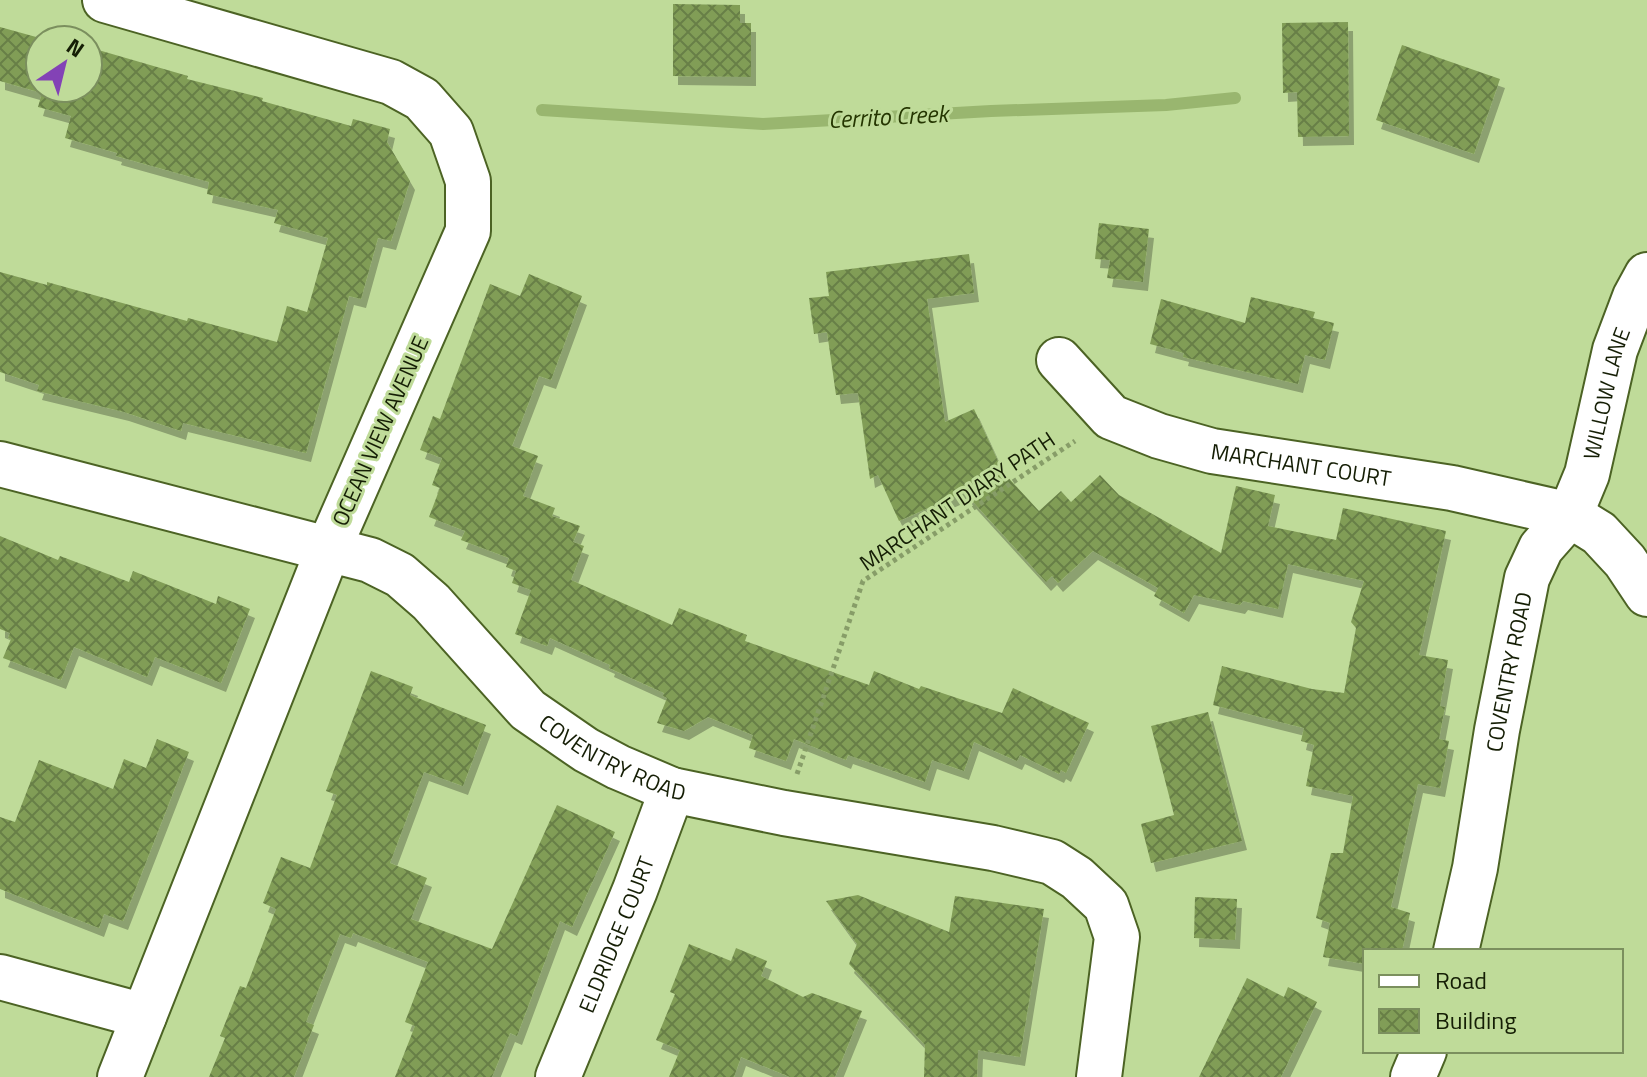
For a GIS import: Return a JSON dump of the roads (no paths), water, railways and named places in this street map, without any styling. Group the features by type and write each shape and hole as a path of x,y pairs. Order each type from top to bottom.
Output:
{"street":[{"name":"OCEAN VIEW AVENUE","path":"105,0 391,82 422,99 451,132 468,181 468,231 328,550 120,1077"},
{"name":"WILLOW LANE","path":"1570,515 1587,474 1615,350 1635,297 1647,275"},
{"name":"MARCHANT COURT","path":"1059,360 1111,417 1159,436 1212,451 1452,488 1570,515"},
{"name":"COVENTRY ROAD","path":"0,464 370,560 400,575 431,602 528,710 586,750 672,790 784,813 993,848 1052,862 1077,878 1106,905 1117,937 1099,1077"},
{"name":"COVENTRY ROAD","path":"1456,949 1475,868 1497,730 1527,578 1541,548 1570,515"},
{"path":"1570,515 1599,533 1625,561 1647,594"},
{"name":"ELDRIDGE COURT","path":"558,1077 635,890 672,790"},
{"path":"0,977 144,1016"},
{"path":"1413,1077 1423,1053"}],"waterway":[{"name":"Cerrito Creek","path":"542,110 763,124 1166,105 1235,98"}]}
